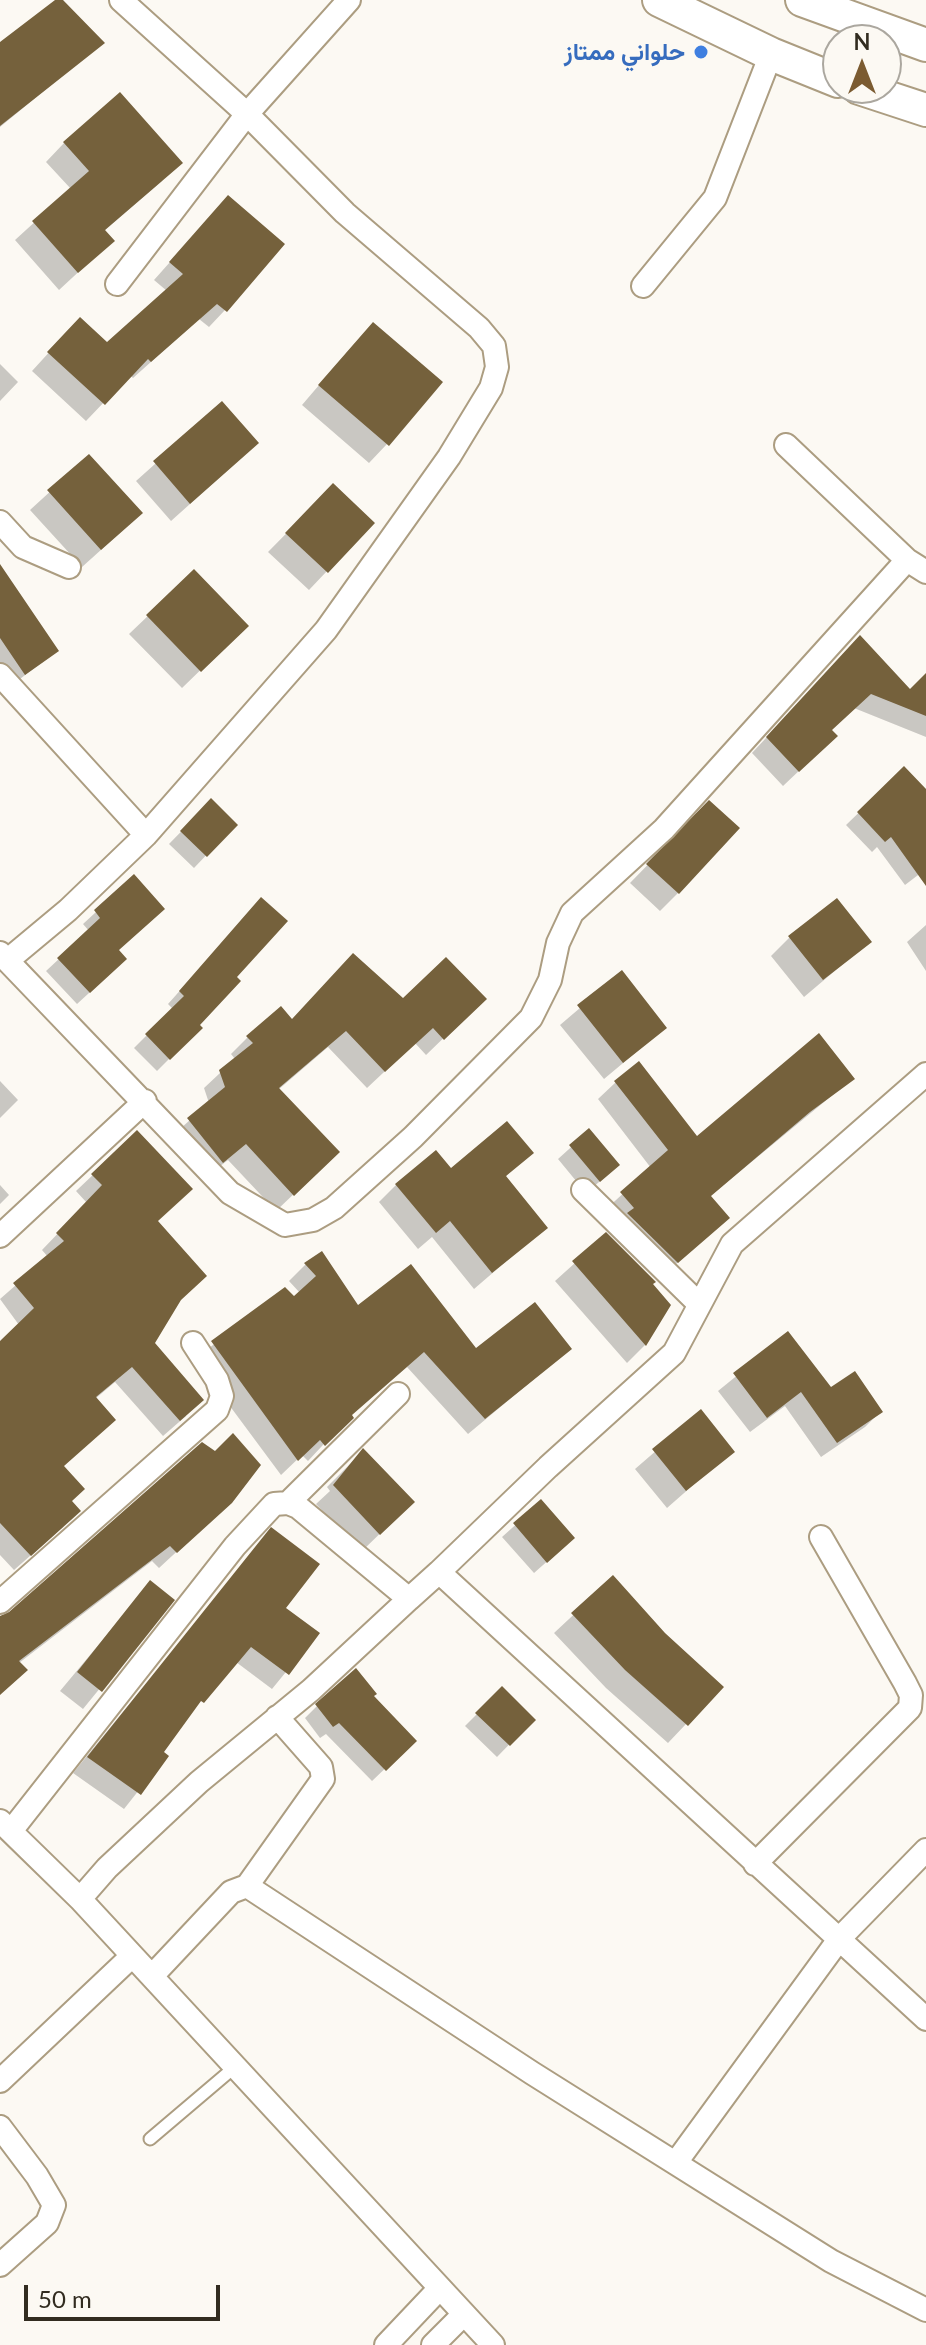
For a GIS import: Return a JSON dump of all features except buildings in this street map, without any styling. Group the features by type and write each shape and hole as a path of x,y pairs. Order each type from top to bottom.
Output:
{"main road":[{"path":"659,0 771,54 822,75"},
{"path":"802,0 926,45"},
{"path":"902,102 926,110"}],"street":[{"path":"121,0 247,114 345,213 479,328 494,346 497,367 491,388 449,457 326,630 146,835 68,910 4,956 230,1193 259,1213 285,1225 313,1220 334,1208 413,1137 531,1018 550,980 558,943 572,913 664,829 907,560"},
{"path":"117,284 247,114 349,0"},
{"path":"643,286 715,198 771,54"},
{"path":"786,445 907,560 926,572"},
{"path":"0,522 23,547 69,567"},
{"path":"0,675 146,835"},
{"path":"80,1899 107,1868 199,1782 277,1717 439,1572 548,1467 674,1353 732,1244 926,1074"},
{"path":"0,1236 145,1101"},
{"path":"583,1190 699,1304"},
{"path":"0,1602 217,1410 222,1396 217,1380 193,1343"},
{"path":"288,1503 398,1394"},
{"path":"409,1599 327,1530 288,1503 274,1504 264,1512 5,1826 80,1899 493,2345"},
{"path":"755,1864 910,1708 911,1695 905,1683 821,1537"},
{"path":"439,1572 926,2019"},
{"path":"152,1976 231,1892 247,1886 323,1779 321,1767 277,1717"},
{"path":"677,2161 840,1938 926,1850"},
{"path":"247,1886 519,2064 831,2261 926,2310"},
{"path":"0,2081 131,1957"},
{"path":"0,2127 44,2186 54,2205 47,2223 0,2265"},
{"path":"386,2345 439,2289"},
{"path":"433,2345 463,2315"}],"lane":[{"path":"150,2139 236,2066"}],"place":[{"name":"حلواني ممتاز","path":"701,52"}]}
